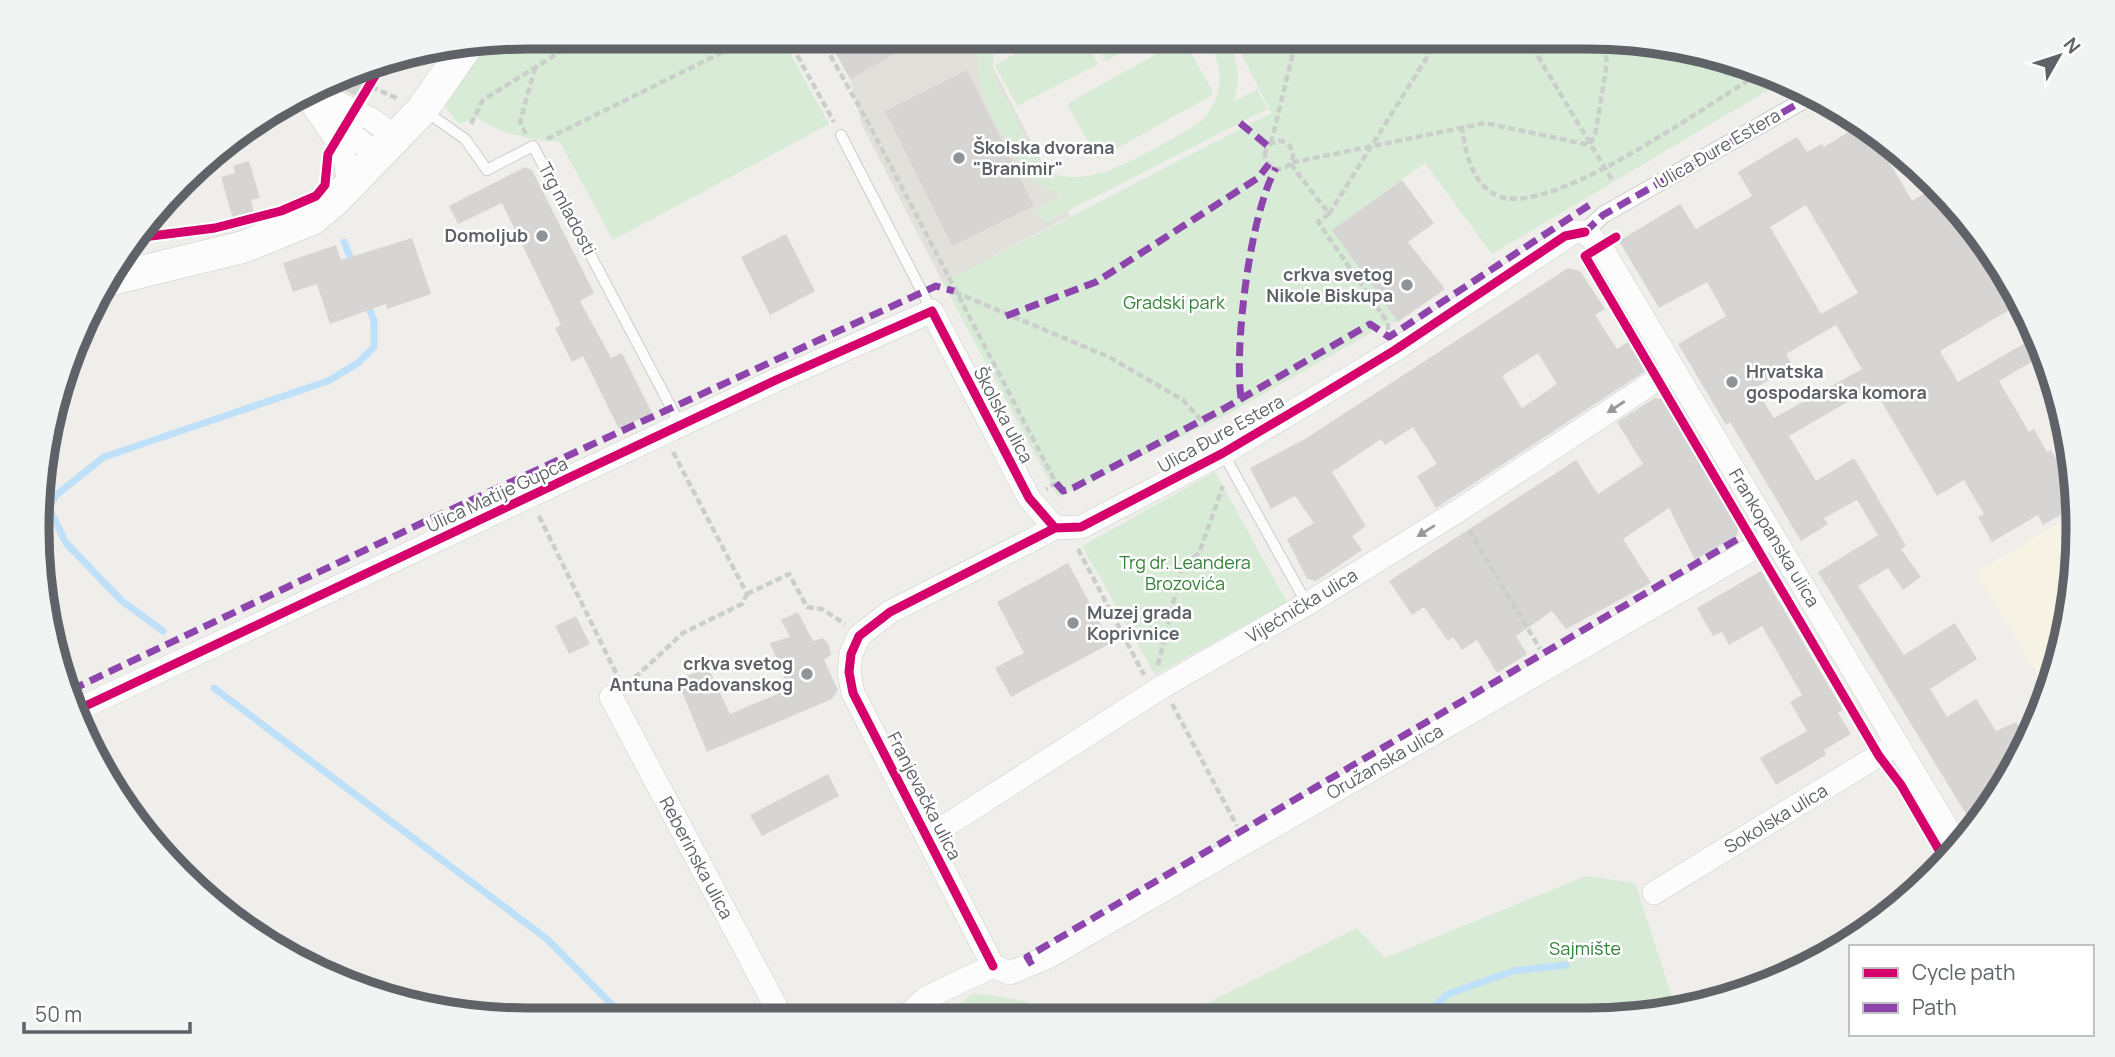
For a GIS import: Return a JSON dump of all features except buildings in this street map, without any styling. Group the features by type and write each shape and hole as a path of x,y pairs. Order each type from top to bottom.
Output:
{"main road":[{"path":"121,277 243,247 312,219 349,187 422,110 461,54"}],"street":[{"path":"315,98 356,111 389,144"},
{"path":"314,99 365,145 389,144"},
{"path":"313,100 344,151 349,187"},
{"name":"Ulica Đure Estera","path":"859,636 890,612 1055,528 1081,527 1223,453 1395,350 1565,236 1585,232 1603,215 1804,101"},
{"name":"Frankopanska ulica","path":"1585,232 1601,247 1953,838"},
{"name":"Ulica Matije Gupca","path":"83,707 672,430 932,311"},
{"name":"Školska ulica","path":"932,311 1029,498 1055,528"},
{"name":"Vijećnička ulica","path":"928,837 1159,682 1307,604 1458,511 1673,369"},
{"name":"Oružanska ulica","path":"993,966 1010,973 1048,957 1773,537"},
{"name":"Franjevačka ulica","path":"859,636 851,654 849,672 853,693 993,966"},
{"name":"Reberinska ulica","path":"617,692 777,1008"},
{"name":"Sokolska ulica","path":"1654,893 1898,744"},
{"path":"915,1008 926,998 993,966"}],"lane":[{"name":"Trg mladosti","path":"422,110 465,139 487,170 533,146 608,286 672,430"},
{"name":"Školska ulica","path":"841,135 932,311"},
{"path":"1223,453 1307,604"}],"path":[{"path":"465,139 483,100 565,49"},
{"path":"535,68 520,122 533,146 729,49"},
{"path":"794,49 841,135"},
{"path":"827,49 869,124 1056,484"},
{"path":"1294,49 1271,143 1266,151 1269,164 1280,168 1290,163 1371,144 1485,123 1590,145"},
{"path":"1389,337 1388,323 1318,222 1329,214 1432,49"},
{"path":"1533,49 1612,180"},
{"path":"1590,145 1595,135 1606,70 1607,50"},
{"path":"356,111 375,78"},
{"path":"1462,126 1465,158 1488,191 1503,197 1534,195 1606,170 1751,78"},
{"path":"1271,143 1280,141 1289,145 1293,153 1290,163"},
{"path":"1290,163 1329,214"},
{"path":"954,291 1109,357 1183,400 1201,420"},
{"path":"672,430 747,594"},
{"path":"1236,474 1225,480 1199,553 1182,568 1159,682 1239,830"},
{"path":"1458,511 1541,652"},
{"path":"538,514 617,692 683,633 742,604 747,594 789,574 807,607 822,609 833,615 859,636"},
{"path":"1075,544 1147,681 1159,682"}],"shaded area":[{"path":"834,49 983,49 1070,216 943,283 862,125 850,79"},
{"path":"2066,519 2062,591 2042,681 1976,572"}],"green space":[{"path":"528,49 788,49 829,124 613,240 560,142 516,135 477,118 459,124 443,104 481,52"},
{"path":"978,49 995,49 995,76 1024,136 1044,166 1066,177 1085,176 1126,163 1198,124 1214,104 1220,83 1213,49 1231,49 1233,53 1238,77 1234,102 1257,89 1267,109 1044,223 1036,209 1062,195 1036,182 1027,174 997,126 982,93"},
{"path":"1024,49 1090,49 1098,64 1017,106 995,65"},
{"path":"1100,49 1128,49 1106,61"},
{"path":"1165,49 1189,49 1214,94 1098,159 1067,104"},
{"name":"Gradski park","path":"1239,49 1618,50 1711,65 1774,87 1492,254 1425,163 1332,230 1398,322 1388,323 1226,415 1058,497 943,283 1271,113"},
{"name":"Trg dr. Leandera Brozovića","path":"1215,472 1287,602 1155,675 1082,546"},
{"name":"Sajmište","path":"1586,876 1635,883 1673,1000 1587,1008 1198,1008 1357,928 1385,958"},
{"path":"973,993 1026,1001 1031,1008 956,1008"}],"waterway":[{"path":"344,242 353,264"},
{"path":"50,507 56,495 104,457 328,381 358,363 374,347 374,321 367,302"},
{"path":"50,509 66,543 122,601 163,631"},
{"path":"214,688 547,939 615,1008"},
{"path":"1433,1008 1448,994 1513,971 1566,965"}],"marked path":[{"path":"1585,232 1603,215 1804,101"},
{"path":"1240,123 1268,146"},
{"path":"1006,316 1096,282 1258,178 1269,164"},
{"path":"1241,398 1240,346 1246,280 1259,216 1276,168"},
{"path":"1056,483 1063,491 1073,488 1225,408 1370,324 1389,337 1594,202"},
{"path":"76,688 424,522 936,286 954,291"},
{"path":"1032,965 1027,957 1748,533"}],"cycle path":[{"path":"149,236 215,228 281,211 316,196 325,185 328,154 377,73"},
{"path":"993,966 853,693 849,672 851,654 859,636 890,612 1055,528 1081,527 1223,453 1395,350 1565,236 1585,232"},
{"path":"1616,237 1585,256 1879,756 1901,785 1940,852"},
{"path":"83,707 776,380 932,311 1029,498 1055,528"}],"place":[{"name":"Školska dvorana \"Branimir\"","path":"959,158"},
{"name":"Domoljub","path":"542,236"},
{"name":"crkva svetog Nikole Biskupa","path":"1407,285"},
{"name":"Hrvatska gospodarska komora","path":"1732,382"},
{"name":"Muzej grada Koprivnice","path":"1073,623"},
{"name":"crkva svetog Antuna Padovanskog","path":"807,674"}]}
